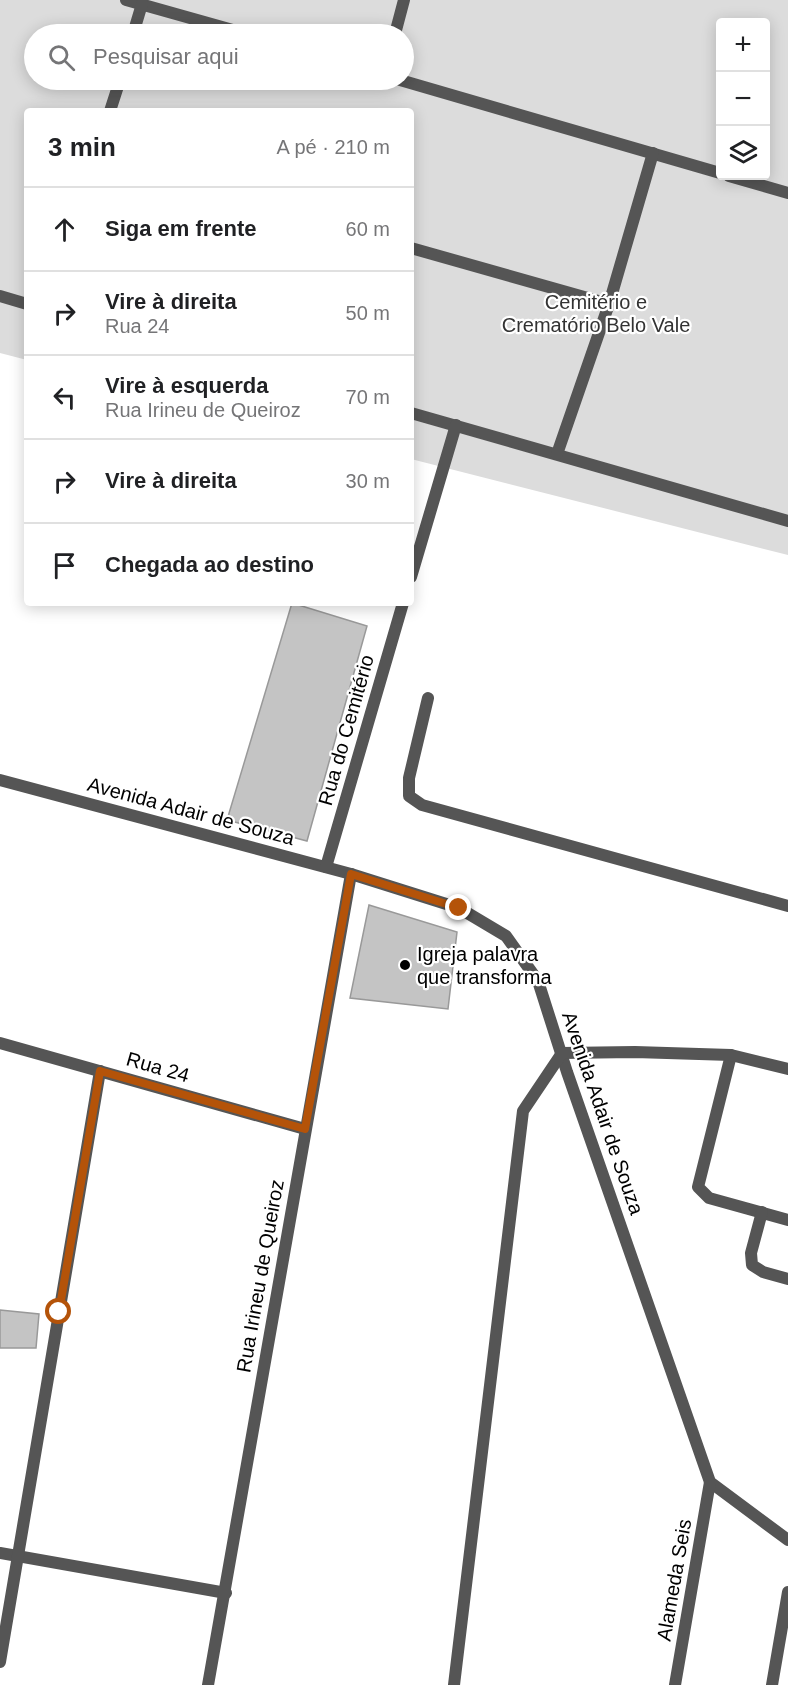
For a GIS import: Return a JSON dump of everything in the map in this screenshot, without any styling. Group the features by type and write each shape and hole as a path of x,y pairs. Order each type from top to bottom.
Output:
{"street":[{"path":"126,0 212,24"},
{"path":"397,24 404,0"},
{"path":"136,24 142,4"},
{"path":"414,84 716,172"},
{"path":"111,108 117,90"},
{"path":"557,454 609,304 653,153"},
{"path":"743,180 788,193"},
{"path":"414,249 609,304"},
{"path":"0,296 24,303"},
{"path":"414,414 788,521"},
{"path":"414,568 456,425"},
{"name":"Rua do Cemitério","path":"326,867 403,606"},
{"path":"428,698 409,778 409,796 422,805 788,906"},
{"name":"Avenida Adair de Souza","path":"0,780 351,874 459,908 506,936 538,981 710,1482"},
{"name":"Rua Irineu de Queiroz","path":"208,1685 351,874"},
{"name":"Rua 24","path":"0,1044 305,1129"},
{"path":"454,1685 523,1111 562,1053 635,1052 731,1055 788,1069"},
{"path":"731,1055 698,1187 709,1198 788,1220"},
{"path":"0,1662 100,1071"},
{"path":"762,1212 751,1253 752,1265 763,1272 788,1279"},
{"path":"710,1482 788,1540"},
{"name":"Alameda Seis","path":"675,1685 710,1482"},
{"path":"0,1553 226,1593"},
{"path":"772,1685 788,1592"}],"green space":[{"name":"Cemitério e Crematório Belo Vale","path":"0,0 788,0 788,555 414,460 414,108 24,108 24,359 0,353"}],"building":[{"path":"291,606 302,606 367,626 307,841 227,820"},
{"name":"Igreja palavra que transforma","path":"369,905 457,932 448,1009 350,998"},
{"path":"0,1310 39,1314 36,1348 0,1348"}],"place":[{"name":"Igreja palavra que transforma","path":"405,965"}],"route":[{"path":"59,1312 100,1071 305,1129 351,874 459,908"}]}
